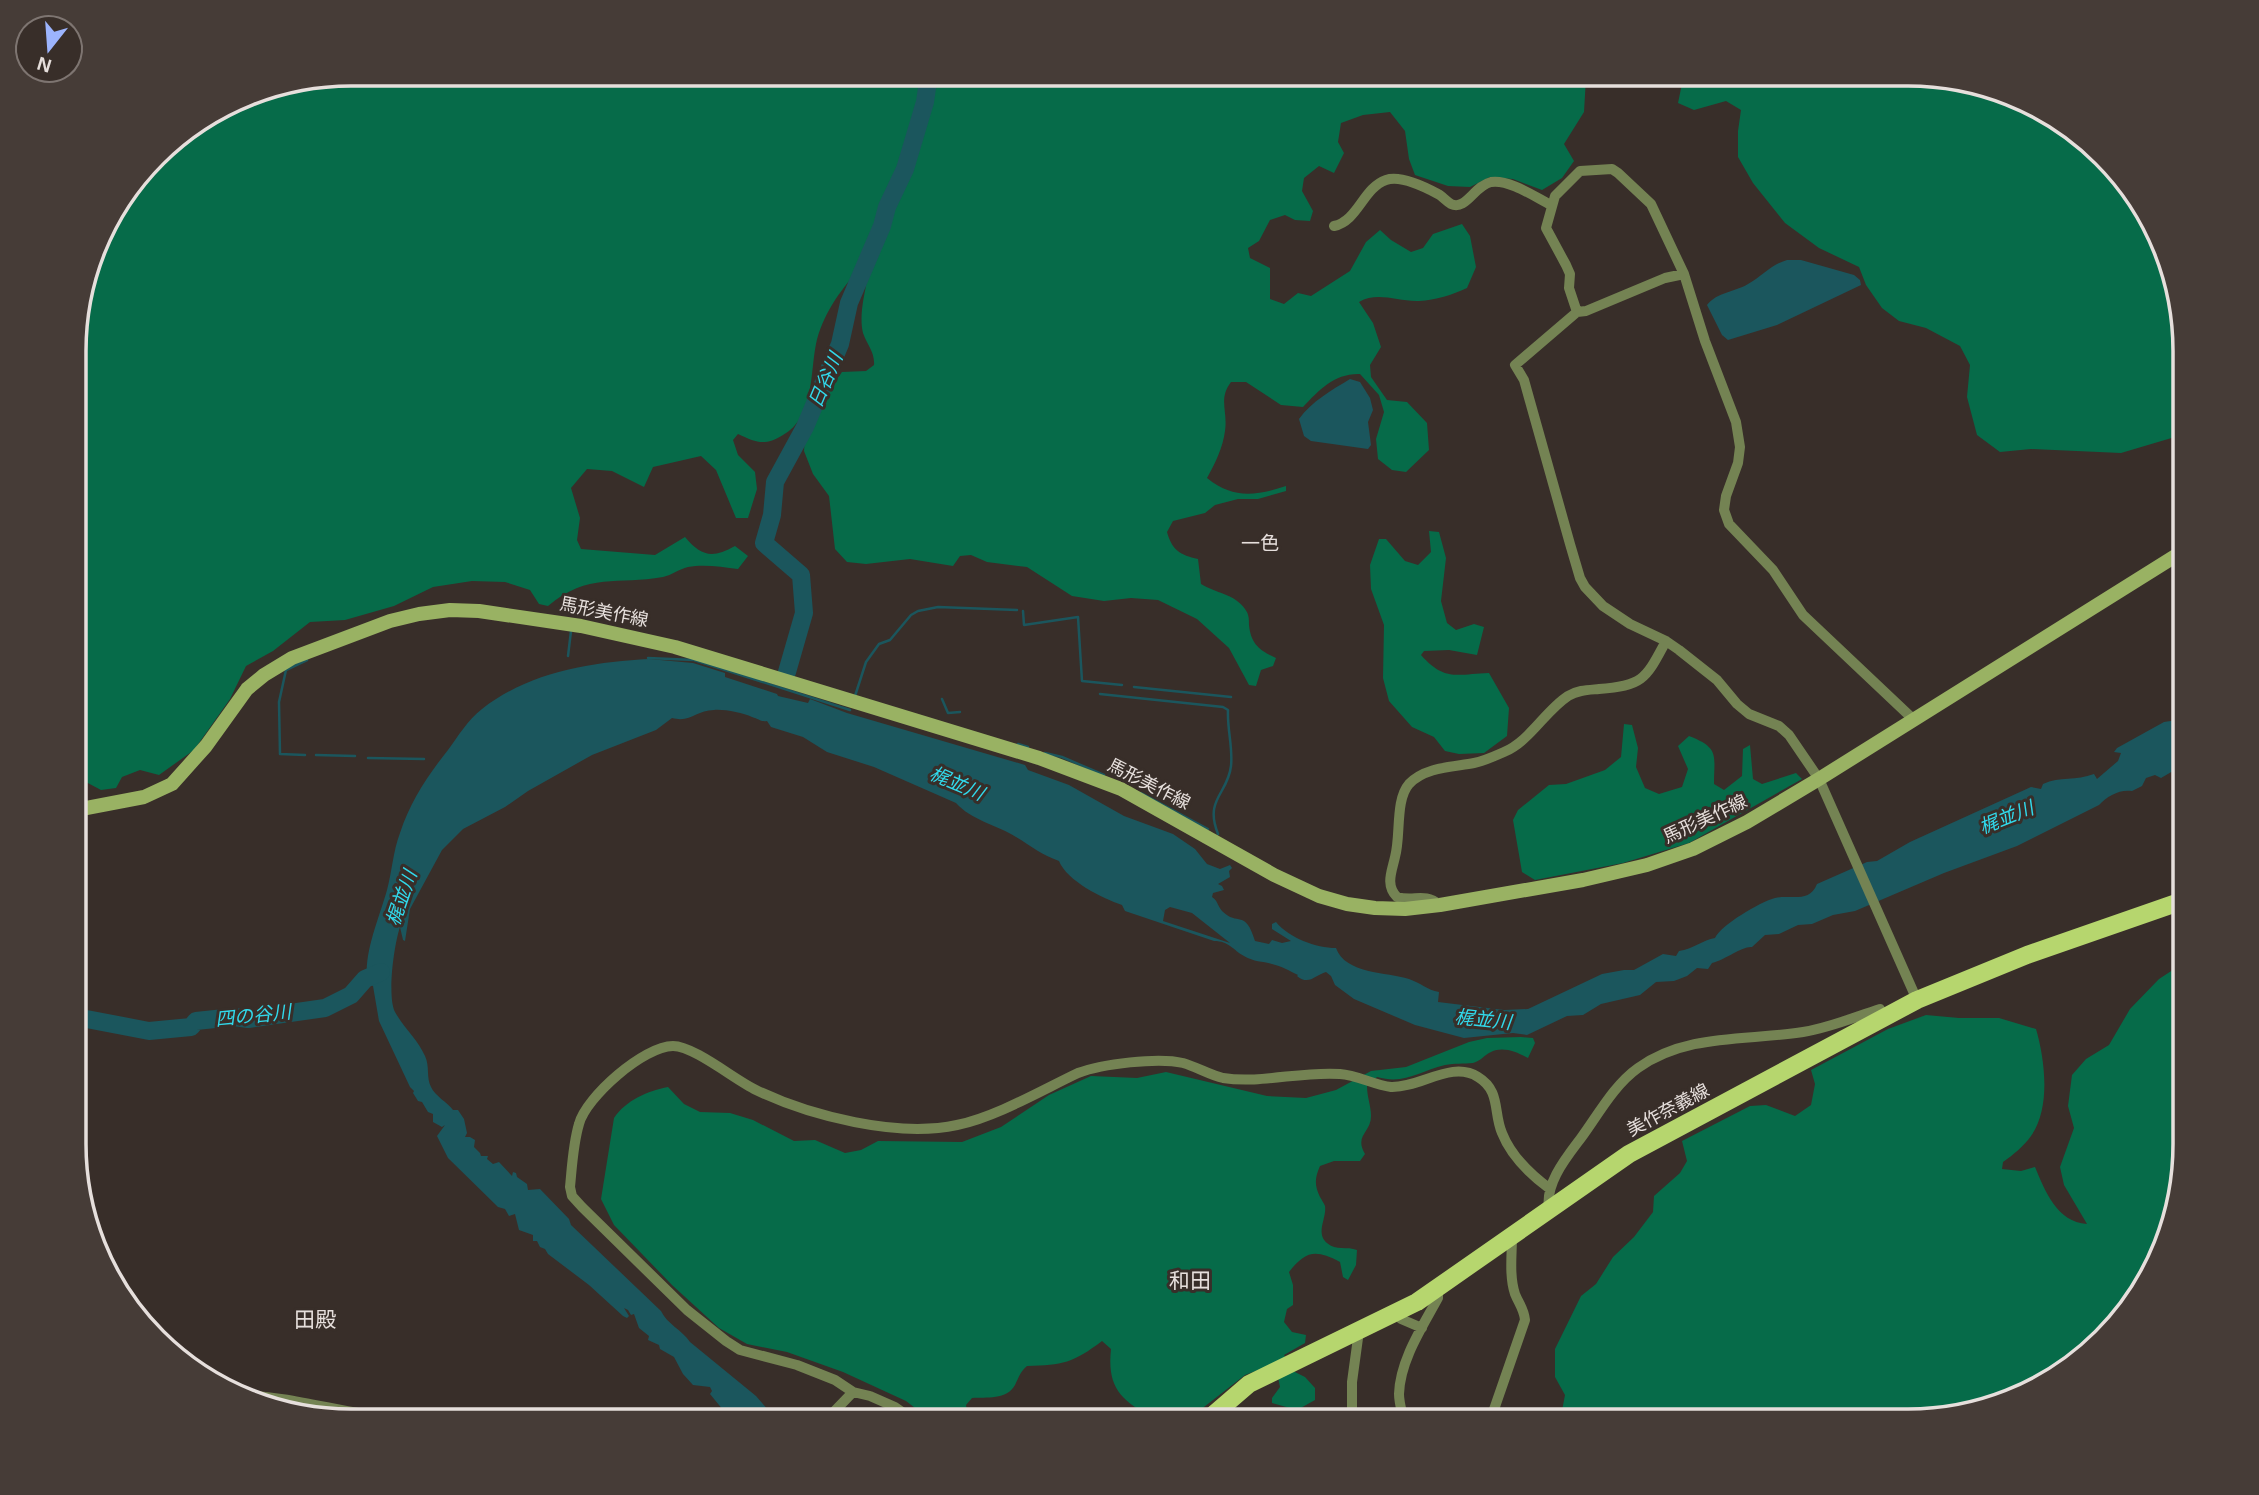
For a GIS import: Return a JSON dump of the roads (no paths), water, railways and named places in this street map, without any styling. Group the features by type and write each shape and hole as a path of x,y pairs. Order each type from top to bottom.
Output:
{"main road":[{"name":"馬形美作線","path":"86,808 144,797 172,784 206,746 247,689 292,658 390,621 440,612 479,611 580,626 675,647 1039,758 1121,789 1274,875 1319,896 1375,908 1405,909 1440,905 1583,880 1647,865 1693,849 1747,822 1819,779 2173,557"},
{"name":"美作奈義線","path":"1220,1409 1249,1384 1397,1313 1438,1288 1629,1154 1884,1017 1917,1000 2027,955 2173,904"}],"street":[{"path":"1577,312 1569,288 1570,274 1546,228 1551,205 1564,185 1580,171 1612,169 1651,204 1684,274 1705,341 1736,422 1740,447 1738,463 1724,510 1729,524 1773,570 1803,615 1913,719"},
{"path":"1334,226 1350,217 1384,181 1392,179 1430,190 1451,204 1466,203 1480,186 1493,182 1513,187 1551,205"},
{"path":"1684,274 1665,278 1586,311 1577,312 1515,365 1524,380 1580,578 1595,600 1630,624 1666,641 1717,680 1749,714 1779,726 1789,735 1819,779 1917,1000"},
{"path":"1440,905 1426,897 1397,897 1390,886 1399,835 1401,803 1410,783 1430,771 1478,762 1508,751 1566,697 1579,690 1622,688 1642,680 1666,641"},
{"path":"1549,1209 1550,1189 1572,1151 1622,1083 1636,1069 1654,1058 1707,1041 1806,1032 1880,1009 1884,1017"},
{"path":"898,1409 870,1396 853,1392 797,1365 750,1353 726,1341 687,1310 572,1196 571,1170 578,1125 590,1104 623,1070 666,1046 685,1048 745,1085 797,1108 860,1122 934,1128 979,1119 1079,1073 1110,1065 1168,1061 1183,1063 1222,1077 1242,1079 1343,1074 1390,1087 1457,1071 1469,1072 1480,1078 1494,1093 1501,1132 1518,1159 1550,1189"},
{"path":"1493,1409 1525,1320 1512,1278 1512,1236"},
{"path":"1401,1409 1400,1383 1409,1354 1438,1298 1438,1288"},
{"path":"1397,1313 1401,1319 1422,1328"},
{"path":"1352,1409 1356,1333"},
{"path":"837,1409 853,1392"},
{"path":"274,1398 341,1409"}],"water":[{"path":"1787,260 1801,260 1854,275 1861,285 1777,325 1728,340 1722,335 1707,305 1716,297 1748,284"},
{"path":"1350,379 1360,382 1370,398 1373,410 1368,422 1371,445 1368,449 1311,441 1304,436 1299,419 1323,396"},
{"name":"梶並川","path":"649,659 693,663 725,673 725,677 778,696 808,703 810,699 847,713 1025,765 1028,770 1069,785 1124,816 1173,834 1195,849 1207,864 1220,869 1230,865 1230,877 1218,884 1224,890 1213,893 1212,897 1228,916 1248,925 1255,941 1269,944 1272,940 1282,943 1291,941 1272,929 1272,924 1276,922 1303,941 1336,948 1341,957 1357,967 1409,979 1439,992 1438,1002 1504,1010 1528,1009 1602,974 1634,970 1663,954 1676,956 1679,951 1715,938 1733,921 1760,904 1775,898 1809,894 1817,884 1867,862 1877,861 1910,842 2031,787 2041,789 2043,784 2049,782 2094,774 2097,779 2118,761 2121,753 2114,752 2117,748 2164,722 2173,721 2173,771 2161,778 2155,775 2146,778 2142,786 2114,794 2099,805 2017,846 1944,873 1855,911 1833,915 1812,924 1798,925 1779,934 1765,935 1752,947 1712,963 1708,969 1697,968 1674,981 1656,982 1640,995 1601,1004 1583,1015 1567,1016 1527,1035 1513,1033 1464,1038 1415,1025 1354,999 1335,985 1326,972 1312,979 1301,979 1279,966 1248,958 1223,942 1125,911 1122,905 1077,882 1059,861 977,818 956,803 874,767 827,752 803,737 771,727 767,721 718,710 684,719 672,718 656,730 592,755 463,829 442,850 410,909 405,941 400,927 391,983 395,1012 425,1056 431,1087 453,1110 458,1110 464,1119 467,1133 465,1137 475,1140 474,1147 481,1156 488,1156 487,1159 493,1164 499,1162 512,1176 513,1172 516,1173 517,1177 527,1184 528,1190 540,1189 569,1219 571,1225 661,1311 667,1320 756,1396 767,1409 722,1409 710,1394 710,1387 693,1385 674,1357 648,1340 649,1336 639,1328 634,1314 631,1315 624,1308 629,1316 623,1316 589,1285 548,1254 537,1241 533,1241 533,1235 519,1230 515,1214 509,1216 505,1209 498,1207 448,1158 437,1136 445,1125 442,1127 433,1122 433,1114 428,1112 413,1093 379,1021 373,986 368,983 367,961 404,822 427,779 468,723 500,696 520,686 561,671","holes":["1170,907 1192,913 1230,943 1163,921 1165,910"]}],"waterway":[{"name":"日谷川","path":"787,672 804,613 801,575 764,543 772,515 775,482 805,427 840,344 849,303 905,169 927,86"},
{"path":"855,696 866,662 879,644 890,640 911,615 918,611 938,607 1017,610"},
{"path":"1023,611 1024,625 1078,617 1082,681 1122,685"},
{"path":"568,656 571,631"},
{"path":"648,658 694,660 850,710"},
{"path":"305,755 280,754 279,702 286,670 307,660"},
{"path":"1134,687 1231,697"},
{"path":"1100,694 1223,707 1228,710 1231,766 1226,784 1215,804 1214,822 1218,834"},
{"path":"942,699 948,713 960,712"},
{"path":"1018,744 1028,747"},
{"path":"1045,753 1062,757 1104,775"},
{"path":"316,755 355,756"},
{"path":"368,758 424,759"},
{"path":"1141,793 1208,829"},
{"name":"四の谷川","path":"86,1019 149,1031 191,1027 196,1021 234,1017 248,1019 325,1008 351,995 365,979 381,972"}],"district":[{"name":"一色","path":"1260,543"},
{"name":"和田","path":"1190,1281"},
{"name":"田殿","path":"315,1320"}]}
